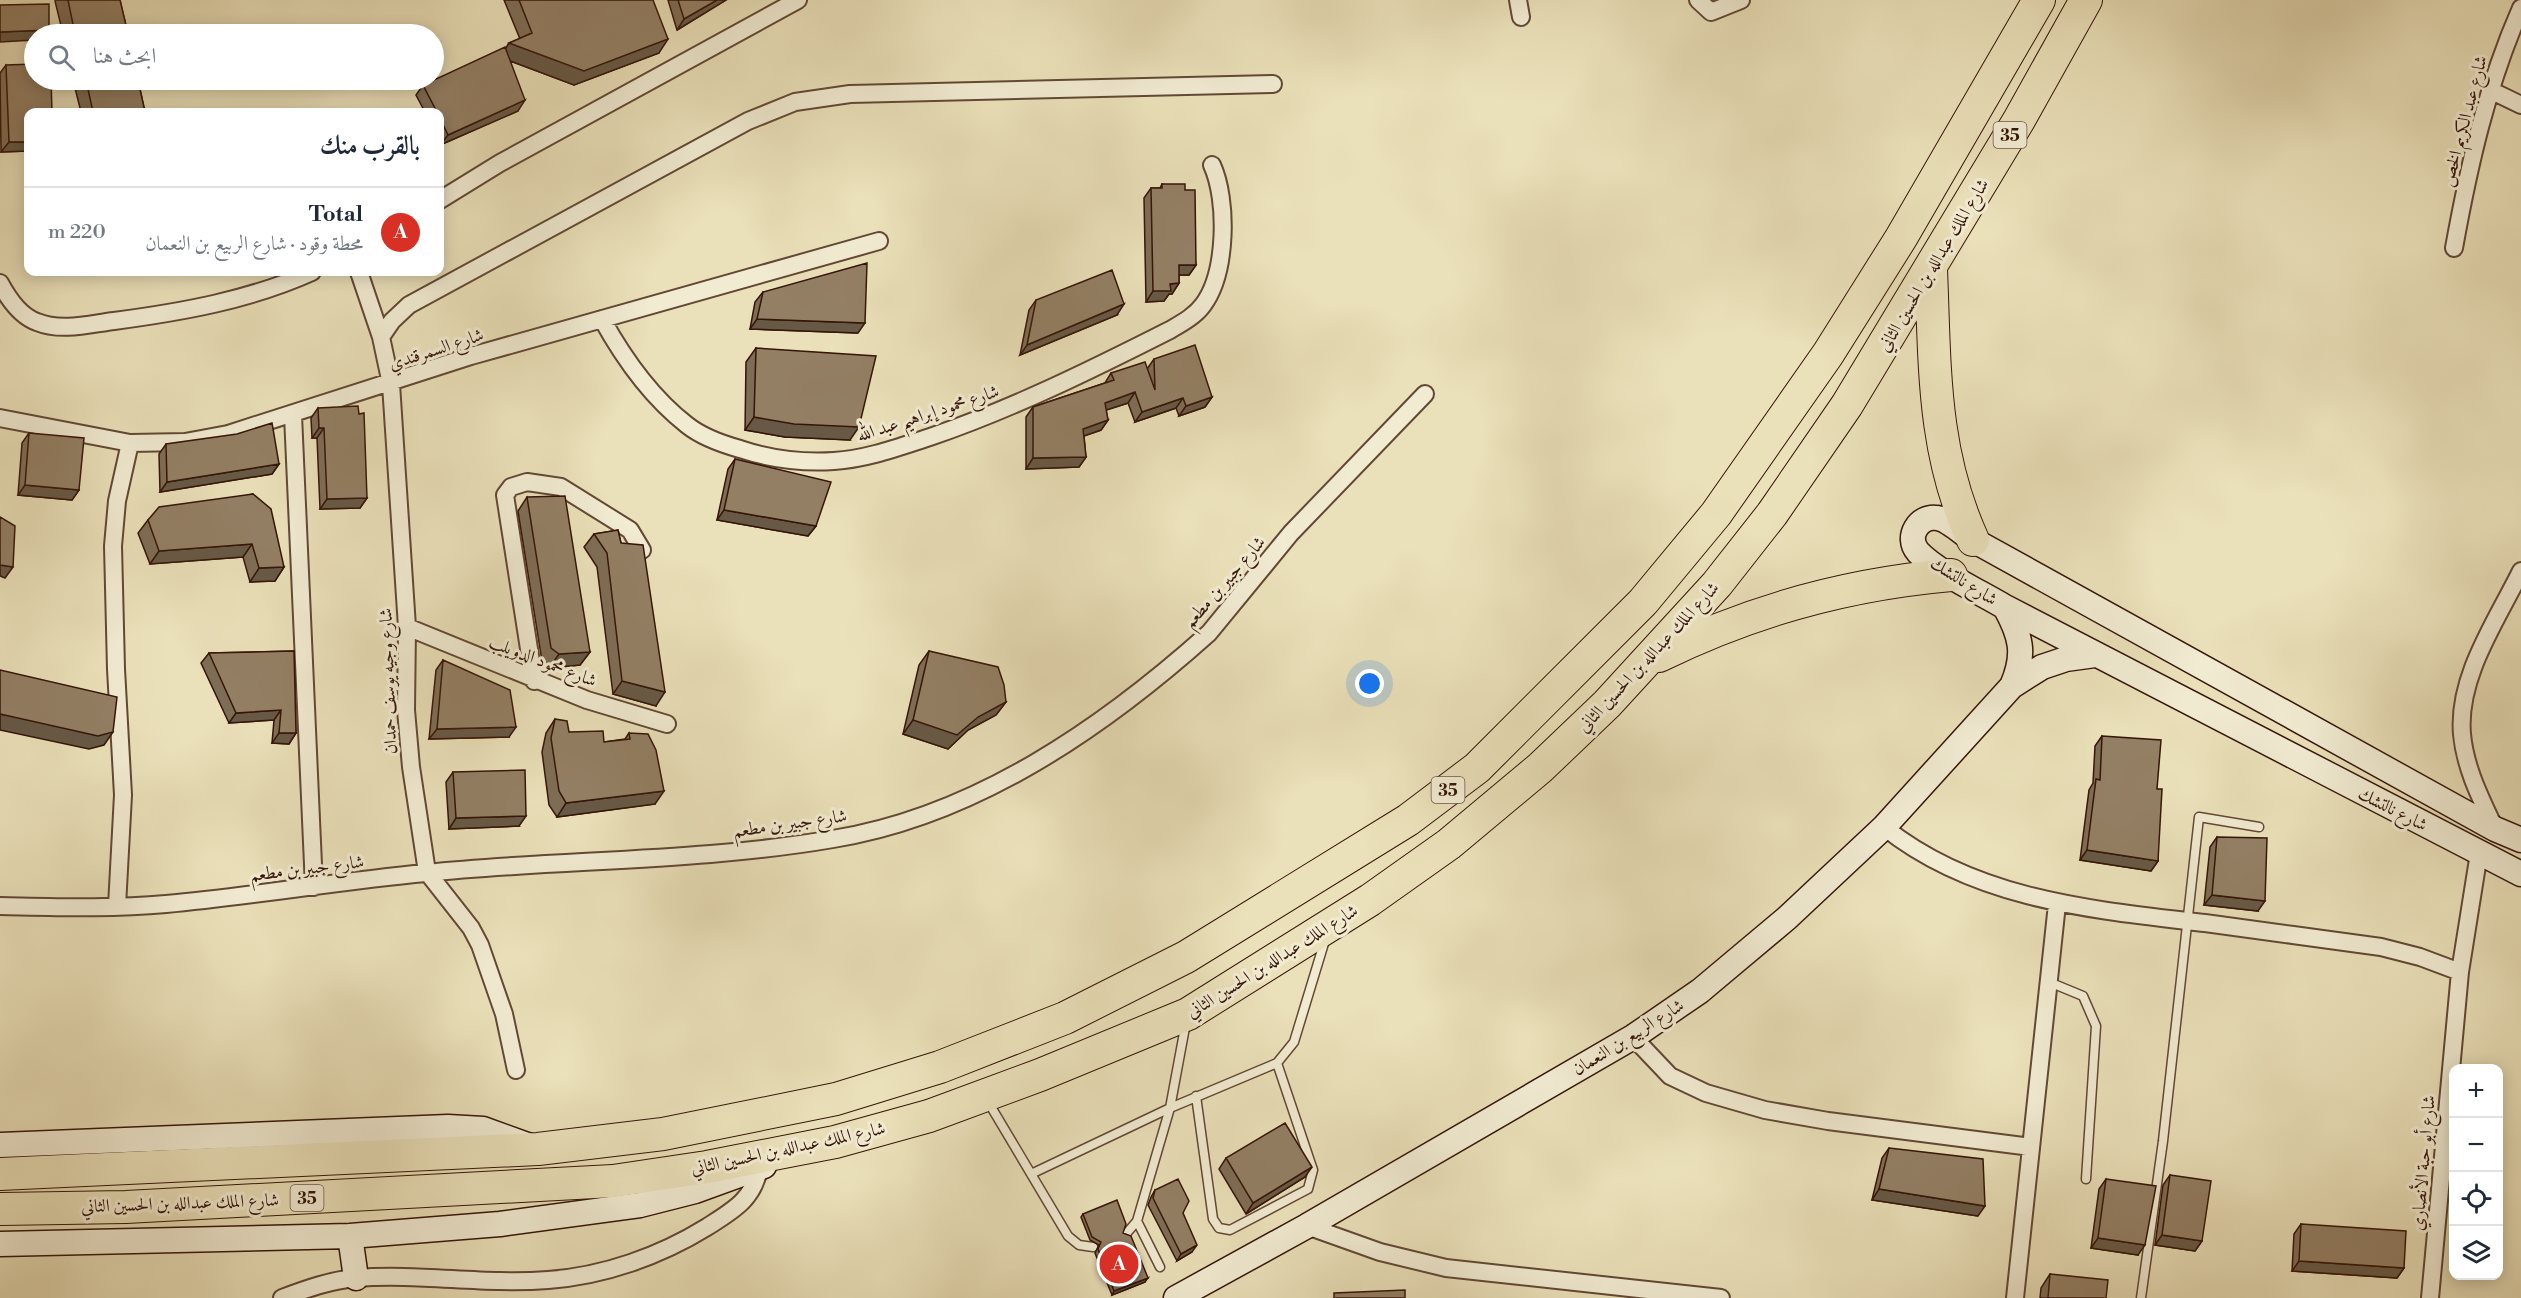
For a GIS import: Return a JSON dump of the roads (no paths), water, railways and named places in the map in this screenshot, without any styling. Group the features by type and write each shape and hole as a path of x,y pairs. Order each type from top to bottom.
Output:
{"highway":[{"name":"شارع الملك عبدالله بن الحسين الثاني","path":"0,1174 507,1151 663,1134 836,1100 1004,1044 1096,1004 1186,957 1408,820 1468,774 1543,704 1643,602 1716,514 1796,401 1901,238 2039,0"},
{"name":"شارع الملك عبدالله بن الحسين الثاني","path":"0,1209 126,1207 613,1181 794,1150 929,1116 985,1096 1188,1014 1333,923 1449,844 1540,768 1645,663 1717,584 1772,514 1847,405 1931,269 2086,0"},
{"path":"1931,269 1939,426 1954,493 1972,540"},
{"path":"1645,663 1730,624 1773,609 1861,586 1951,575"}],"main road":[{"name":"شارع نالتشك","path":"2521,840 2495,829 1972,540 1939,518 1925,519 1915,528 1912,538 1917,551 1951,575 2005,607 2521,874"},
{"name":"شارع الربيع بن النعمان","path":"2005,607 2019,633 2021,664 2012,686"},
{"name":"شارع الربيع بن النعمان","path":"1176,1298 1307,1226 1633,1037 1700,991 1787,918 1884,827 2012,686 2042,667 2066,659 2095,655"},
{"path":"0,1146 448,1127 483,1129 538,1149"},
{"path":"0,1244 350,1236 500,1224 640,1205 695,1191 759,1169 794,1150"},
{"path":"350,1236 356,1278"}],"street":[{"path":"444,198 500,163 798,0"},
{"path":"1518,0 1521,17"},
{"path":"1698,0 1711,12 1741,0"},
{"name":"شارع عبد الكريم الخص","path":"2454,248 2472,158 2490,90 2521,8"},
{"path":"381,337 392,321 409,305 748,121 795,102 850,94 1273,84"},
{"path":"2490,90 2521,105"},
{"name":"شارع محمود إبراهيم عبد الله","path":"602,319 635,372 663,404 688,426 720,443 755,454 797,461 836,461 872,455 939,434 1009,408 1066,383 1184,322 1204,304 1214,284 1223,216 1222,194 1212,165"},
{"name":"شارع السمرقندي","path":"0,418 130,442 185,442 228,434 471,357 879,241"},
{"path":"0,283 8,298 37,322 72,327 219,303 281,286 303,276"},
{"name":"شارع وجيه يوسف حمدان","path":"360,276 381,337 391,384 407,627 406,710 411,767 427,872 471,928 480,945 504,1014 516,1070"},
{"name":"شارع جبير بن مطعم","path":"0,906 163,904 427,872 652,858 835,839 924,815 970,797 1107,715 1190,650 1209,633 1317,505 1425,394"},
{"path":"293,415 314,887"},
{"path":"117,906 123,795 116,669 113,546 117,501 130,442"},
{"path":"534,681 505,495 511,487 527,482 561,487 630,530 642,550"},
{"path":"2495,829 2472,778 2462,733 2464,703 2472,669 2521,571"},
{"name":"شارع محمود الدويلب","path":"407,627 534,681 667,724"},
{"path":"1884,827 1908,846 1967,877 2057,904 2380,947 2420,957 2460,972"},
{"name":"شارع أبو حبة الأنصاري","path":"2430,1298 2460,972 2479,853"},
{"path":"2015,1298 2057,904"},
{"path":"1633,1037 1670,1076 1706,1094 1765,1110 1828,1121 2031,1147"},
{"path":"282,1298 320,1285 356,1278 549,1280 598,1273 645,1258 690,1237 740,1206 753,1190 759,1169"},
{"path":"1307,1226 1380,1252 1446,1269 1721,1298"}],"lane":[{"path":"2141,1298 2163,1141 2199,818 2259,827"},
{"path":"1032,1174 1196,1096 1277,1063 1294,1042 1311,979 1333,923"},
{"path":"2049,982 2083,996 2096,1026 2085,1179"},
{"path":"1126,1234 1137,1221 1170,1108 1188,1014"},
{"path":"1196,1096 1214,1219 1219,1228 1230,1230 1308,1189 1311,1179 1313,1170 1277,1063"},
{"path":"985,1096 1068,1236 1079,1245 1093,1247"},
{"path":"1137,1221 1160,1267"}],"place":[{"name":"Total","path":"1119,1264"}]}
